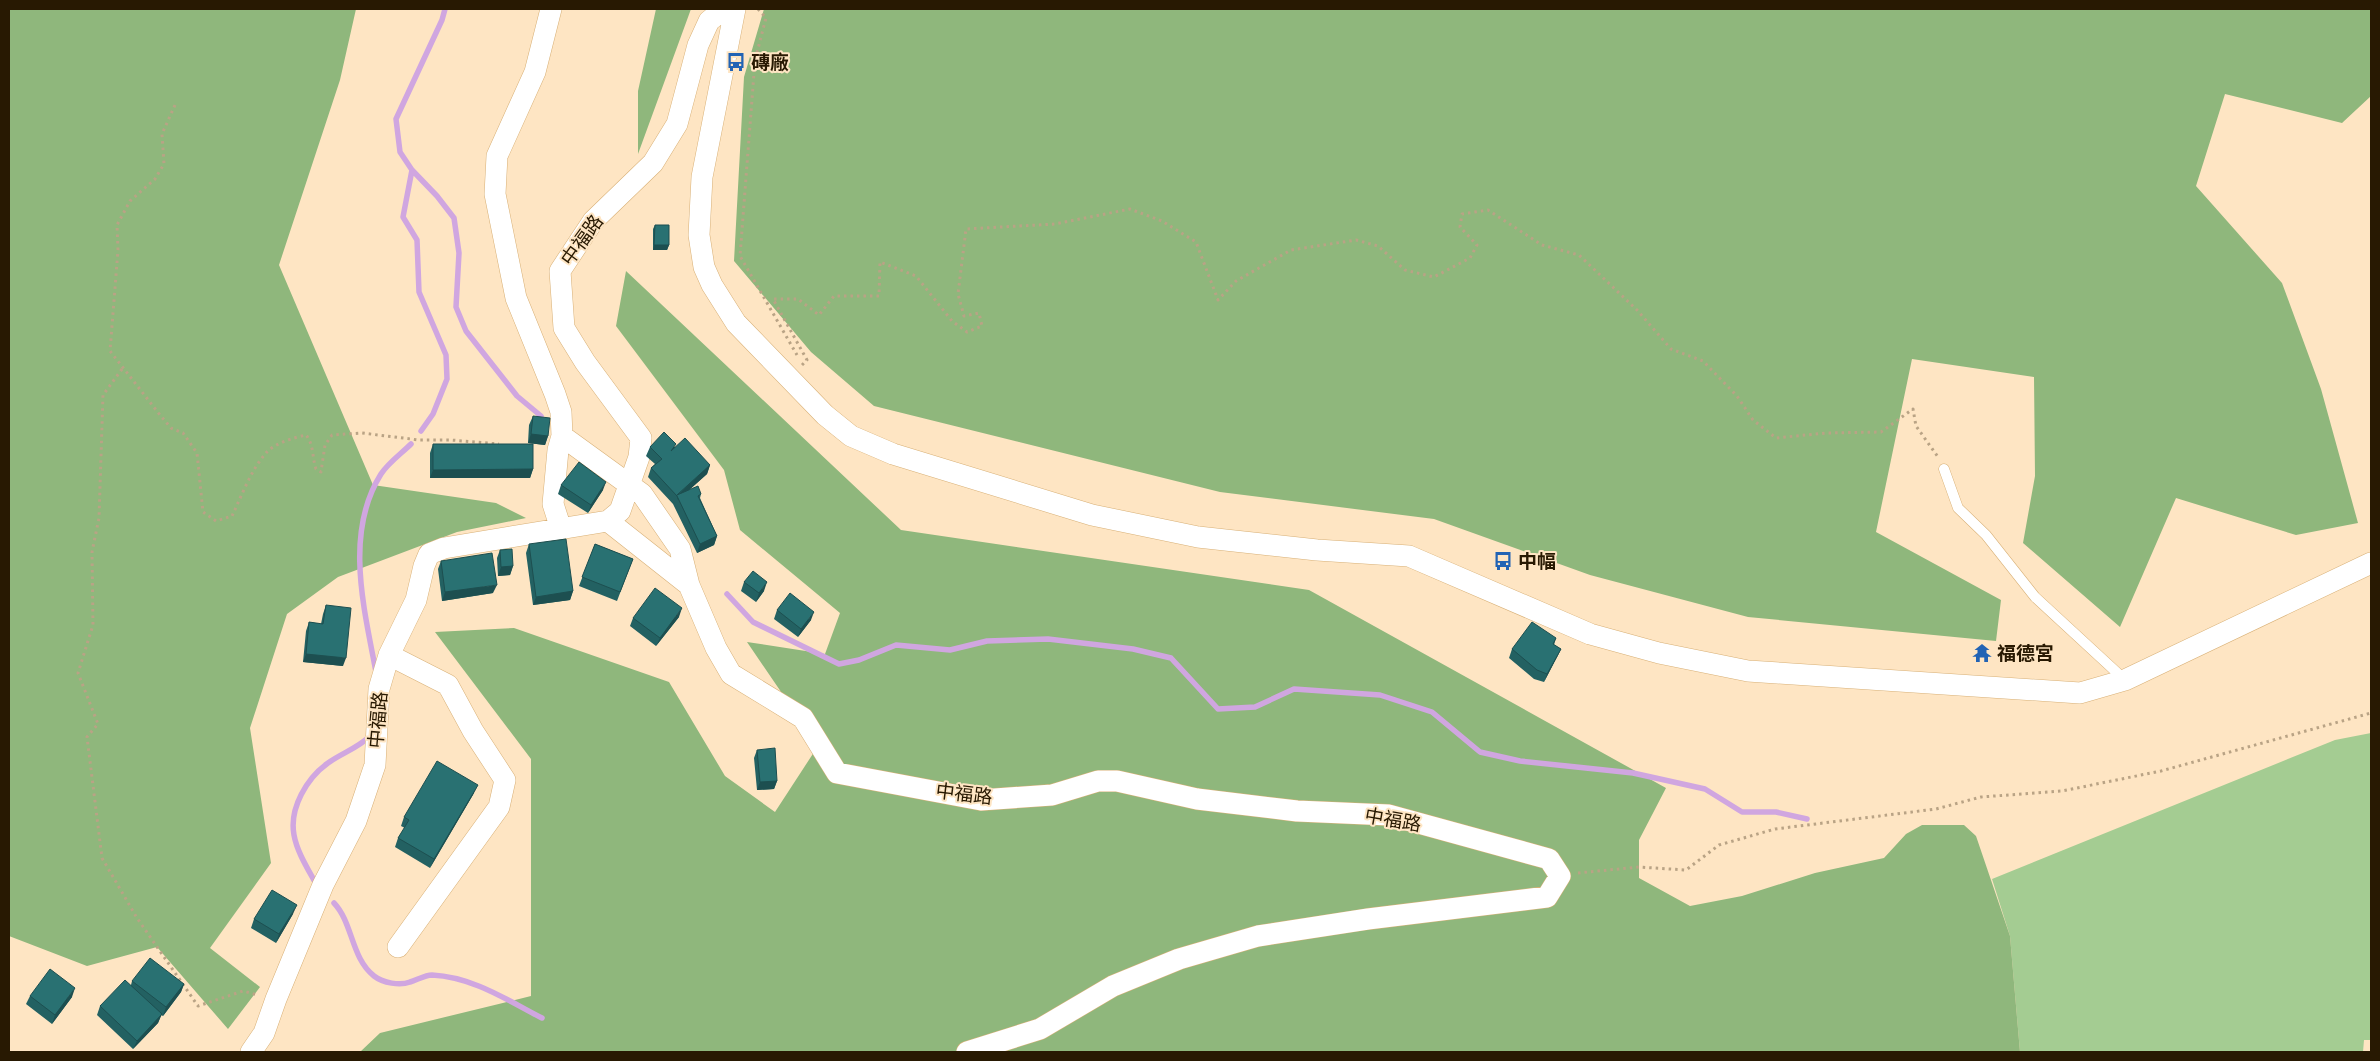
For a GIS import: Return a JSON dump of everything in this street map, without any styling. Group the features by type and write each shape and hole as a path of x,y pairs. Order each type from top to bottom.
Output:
{"street":[{"path":"552,9 534,72 498,156 495,194 516,298 561,412 562,436 558,450 554,504 561,529"},
{"name":"中福路","path":"251,1052 264,1033 323,885 356,821 375,765 379,689 389,655 416,600 424,566 429,554 444,548 608,521 620,511 639,457 641,438 585,362 564,328 560,271 593,221 653,163 677,124 698,45 710,21 724,9"},
{"path":"735,9 702,178 699,236 704,267 712,285 736,323 825,415 851,436 893,454 1092,515 1198,537 1316,550 1409,556 1590,634 1659,653 1748,670 2080,692 2125,680 2371,563"},
{"name":"中福路","path":"562,436 642,494 680,549 689,585 716,648 731,674 803,718 837,773 982,800 1052,795 1098,781 1117,781 1197,799 1297,811 1389,815 1549,859 1560,876"},
{"name":"中福路","path":"608,521 689,585"},
{"path":"389,655 448,684 473,731 505,780 498,807 398,947"},
{"path":"968,1052 1040,1029 1113,986 1178,959 1258,936 1368,918 1547,897 1560,876"}],"lane":[{"path":"1944,469 1958,508 1986,535 2036,596 2125,680"}],"path":[{"path":"758,9 766,18 755,60 740,256 803,366 808,360 773,298 798,299 819,315 834,296 879,296 880,262 916,276 952,321 967,332 982,326 979,313 964,316 958,294 966,229 1056,224 1130,209 1162,222 1196,242 1218,300 1236,281 1291,250 1356,240 1378,246 1405,270 1434,277 1470,258 1477,244 1460,227 1462,214 1488,210 1542,245 1579,255 1637,310 1671,349 1703,361 1737,396 1753,420 1776,438 1826,433 1880,432 1913,409 1916,426 1934,450 1944,469"},
{"path":"175,105 162,134 164,164 155,179 130,201 117,225 118,250 110,351 171,428 183,433 196,453 203,512 216,522 232,516 257,466 267,452 290,439 306,435 312,442 312,458 316,469 321,472 325,445 332,435 362,433 420,440 451,440 502,444"},
{"path":"122,368 103,395 99,518 92,552 93,626 78,674 98,724 88,737 102,858 137,918 198,1006 243,991 276,999"},
{"path":"1560,876 1639,867 1686,870 1719,845 1775,829 1936,809 1981,797 2071,789 2160,771 2371,713"}],"green space":[{"path":"9,9 356,9 340,80 279,265 373,485 496,503 526,518 457,532 338,577 287,614 250,728 271,863 210,948 260,987 228,1029 157,947 87,966 9,936"},
{"path":"656,9 691,9 638,154 638,91"},
{"path":"764,9 2371,9 2371,96 2342,123 2225,94 2196,186 2282,283 2321,389 2358,523 2296,535 2176,498 2120,627 2023,543 2035,476 2034,377 1912,359 1876,532 2001,600 1996,641 1748,617 1590,575 1434,519 1220,492 874,406 811,352 734,261 744,77"},
{"path":"626,271 901,530 1309,590 1666,788 1639,840 1639,878 1690,906 1742,896 1815,873 1884,858 1906,834 1922,825 1964,825 1976,836 2010,936 2020,1052 360,1052 380,1033 531,996 531,759 435,632 514,628 669,682 725,776 775,812 818,746 747,642 825,654 840,613 740,530 724,470 616,326"},
{"path":"2371,733 2371,1040 2364,1040 2363,1052 2020,1052 2010,936 1992,879 2335,740"}],"building":[{"path":"655,225 669,225 669,245 654,245"},
{"path":"533,416 550,418 548,436 531,434"},
{"path":"664,432 676,444 671,451 685,438 710,465 677,495 698,486 701,494 698,496 717,536 700,544 677,496 651,468 662,459 650,447"},
{"path":"433,444 533,444 533,469 433,470"},
{"path":"579,462 606,482 591,505 561,485"},
{"path":"566,539 573,591 536,597 529,544"},
{"path":"595,544 633,559 620,592 582,577"},
{"path":"512,549 513,566 501,567 500,550"},
{"path":"492,553 497,585 445,592 441,561"},
{"path":"753,571 767,582 759,593 744,582"},
{"path":"655,588 682,608 660,638 633,618"},
{"path":"790,593 814,612 801,629 777,610"},
{"path":"326,605 351,608 346,658 306,654 309,622 323,624"},
{"path":"1532,622 1556,638 1553,644 1561,649 1547,674 1537,670 1512,649"},
{"path":"775,748 777,781 760,782 757,750"},
{"path":"437,761 478,785 434,859 398,838 409,820 404,817"},
{"path":"272,890 297,905 279,934 254,919"},
{"path":"150,958 184,984 166,1007 132,981"},
{"path":"50,969 75,988 55,1015 30,996"},
{"path":"125,980 162,1014 137,1041 100,1006"}],"waterway":[{"path":"445,9 442,20 396,119 400,152 412,170 437,196 454,218 459,253 456,307 466,331 517,396 541,416"},
{"path":"412,170 403,217 417,240 419,292 446,355 447,379 433,414 421,431"},
{"path":"376,672 360,571 363,521 370,497 381,474 411,444"},
{"path":"727,594 753,622 839,664 859,660 896,645 950,650 987,641 1048,639 1133,649 1171,658 1218,709 1255,707 1294,689 1380,695 1432,712 1480,752 1520,761 1633,773 1705,789 1742,812 1776,812 1807,819"},
{"path":"316,884 295,841 293,825 297,804 301,794 320,769 370,736"},
{"path":"334,903 345,920 361,960 366,969 374,976 397,984 432,975 462,980 489,990 542,1018"}],"place":[{"name":"磚廠","path":"736,62"},
{"name":"中幅","path":"1503,561"},
{"name":"福德宮","path":"1982,653"}]}
